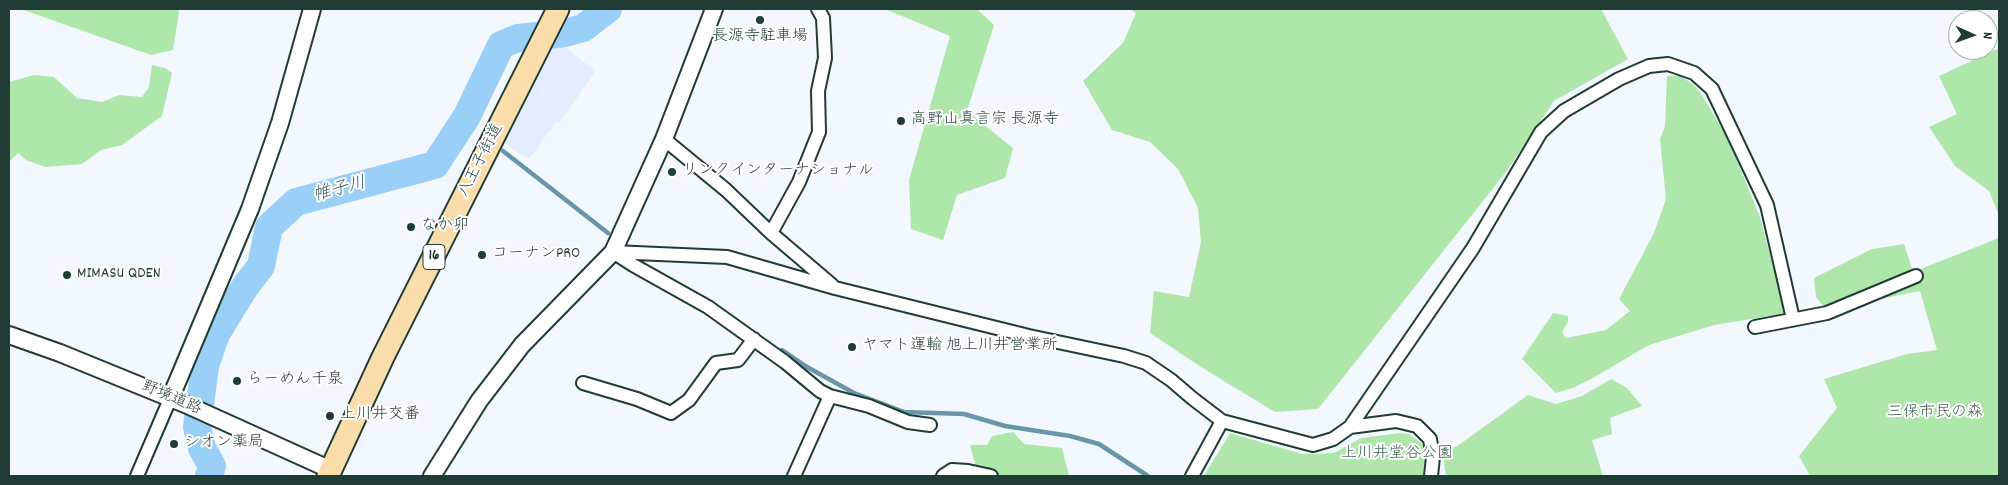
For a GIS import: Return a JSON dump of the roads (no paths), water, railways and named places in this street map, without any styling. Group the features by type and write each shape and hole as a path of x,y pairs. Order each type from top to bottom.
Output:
{"highway":[{"name":"八王子街道","path":"330,473 383,357 555,15"}],"street":[{"path":"137,476 177,402 250,209 280,123 312,9"},
{"path":"432,476 479,401 522,345 613,252 664,139 714,9"},
{"path":"771,233 799,182 819,132 818,90 825,58 823,18 818,9"},
{"path":"613,252 727,257 835,288 1029,336 1124,356 1146,363 1171,380 1222,421 1313,445 1333,439 1350,427 1473,248 1542,132 1564,111 1619,79 1649,66 1668,64 1694,73 1712,90 1767,205 1793,319"},
{"path":"664,139 726,190 771,233 835,288"},
{"path":"613,252 633,266 708,306 754,339 820,392 869,406 908,422 930,425"},
{"path":"1755,327 1826,313 1916,276"},
{"name":"野境道路","path":"9,335 60,353 216,418 330,473"},
{"path":"583,383 637,399 670,413 689,400 716,363 738,360 754,339"},
{"path":"794,476 830,396"},
{"path":"1192,476 1222,421"},
{"path":"1350,427 1396,421 1417,426 1430,439 1433,458 1431,476"},
{"path":"944,476 952,470 991,476"}],"waterway":[{"name":"帷子川","path":"209,476 212,466 202,448 197,427 205,366 216,334 245,287 261,266 269,227 296,202 435,165 467,116 501,45 518,38 565,33 583,28 608,9"},
{"path":"503,151 608,233"},
{"path":"782,350 807,367 854,393 904,412 964,414 1005,426 1070,436 1099,444 1148,476"}],"place":[{"name":"長源寺駐車場","path":"760,20"},
{"name":"高野山真言宗 長源寺","path":"901,121"},
{"name":"リンクインターナショナル","path":"672,172"},
{"name":"なか卯","path":"411,227"},
{"name":"コーナンPRO","path":"482,255"},
{"name":"MIMASU QDEN","path":"67,275"},
{"name":"ヤマト運輸 旭上川井営業所","path":"852,347"},
{"name":"らーめん千泉","path":"237,381"},
{"name":"上川井交番","path":"330,416"},
{"name":"シオン薬局","path":"174,444"}],"park label":[{"name":"三保市民の森","path":"1935,414"},
{"name":"上川井堂谷公園","path":"1397,455"}]}
